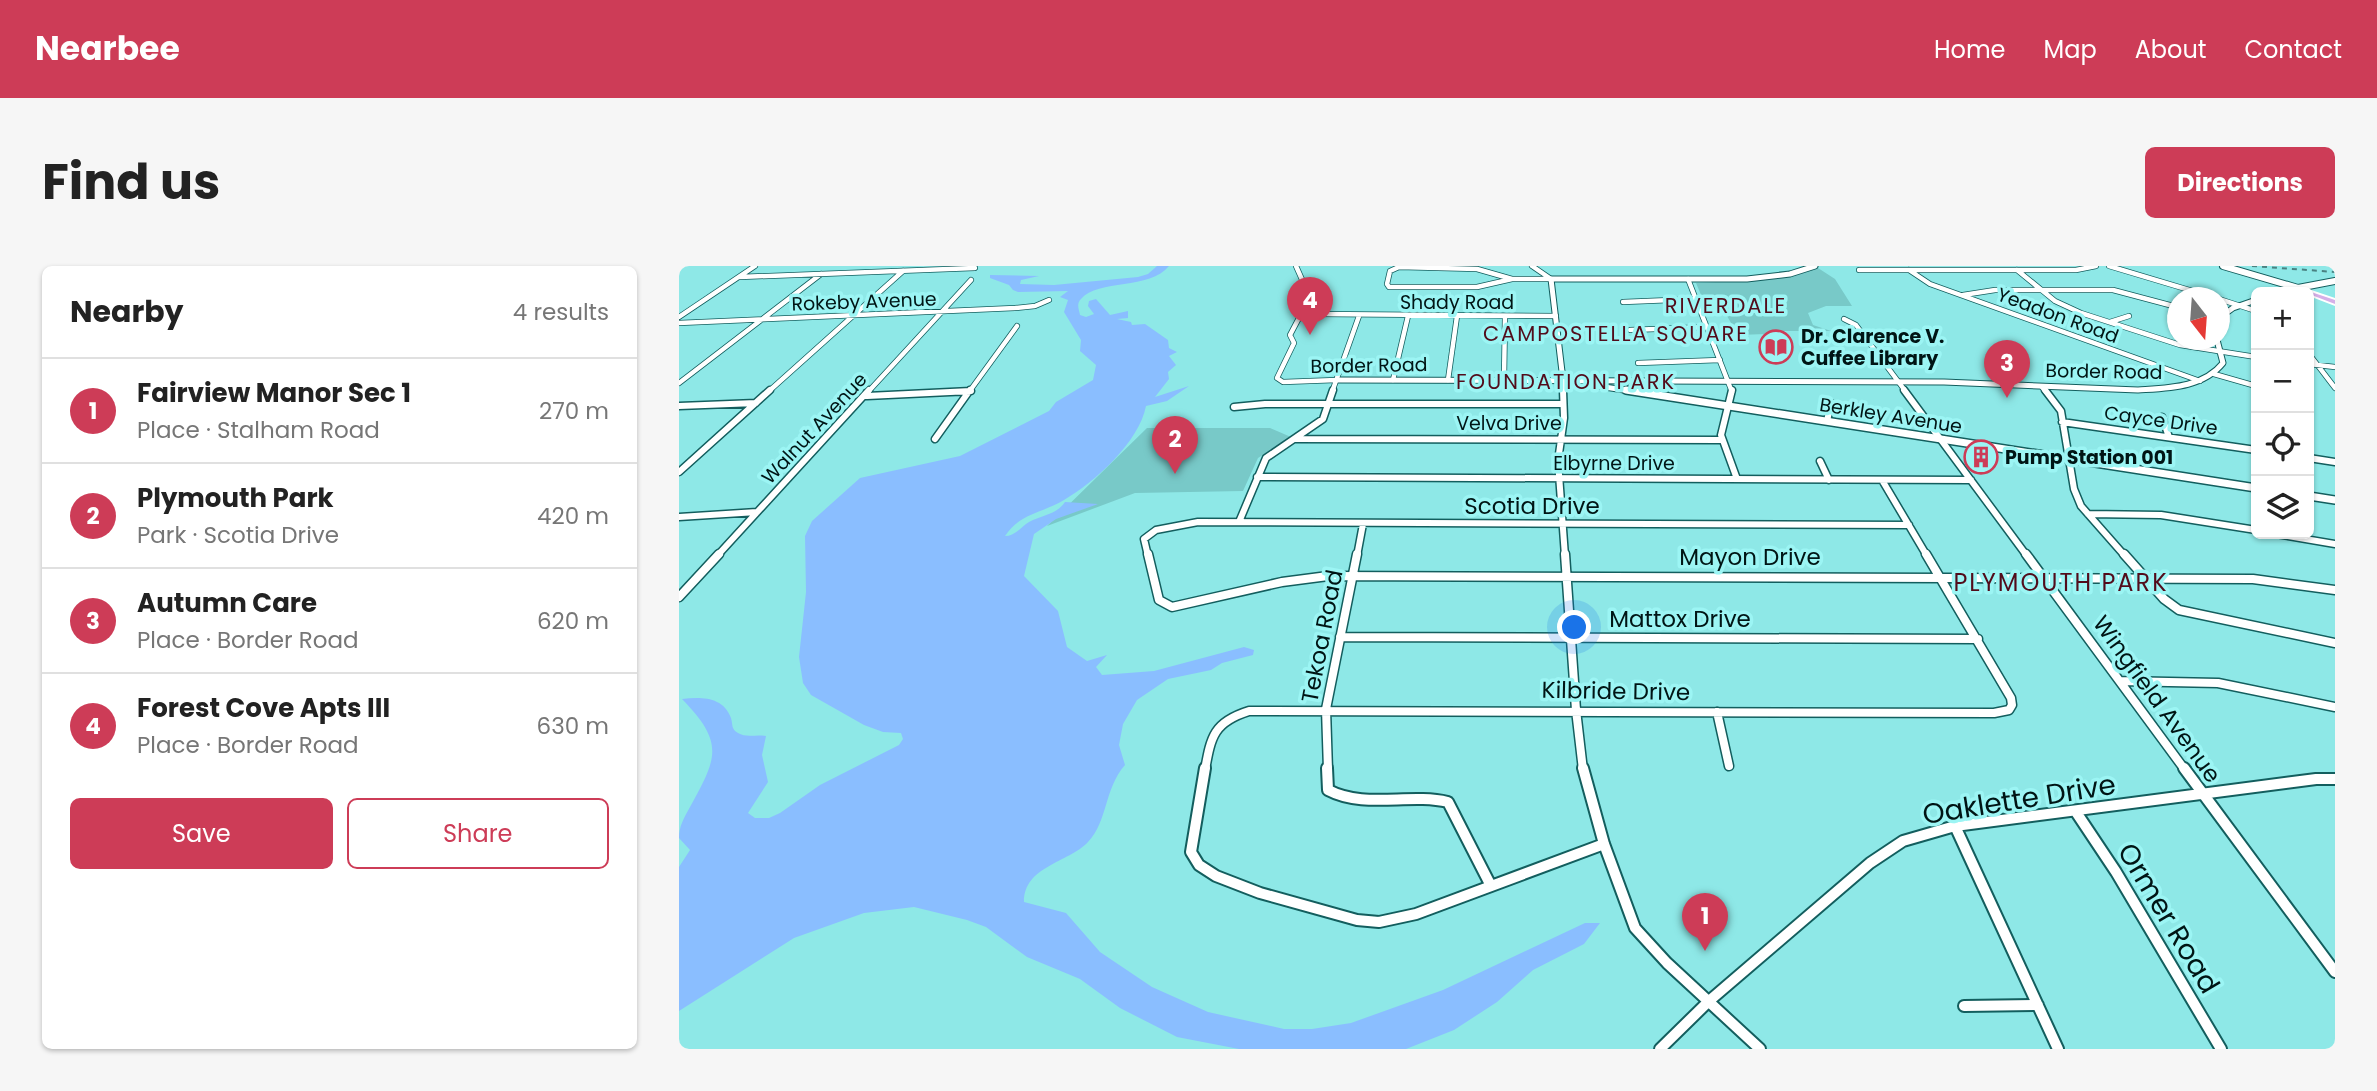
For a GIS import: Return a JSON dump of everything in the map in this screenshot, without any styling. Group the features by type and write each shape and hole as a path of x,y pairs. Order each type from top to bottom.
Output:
{"main road":[{"path":"2223,266 2295,287"},
{"path":"2303,287 2335,281"},
{"path":"2314,291 2335,295"},
{"path":"2314,294 2335,302"}],"street":[{"path":"679,317 755,266"},
{"path":"1296,266 1308,293 1304,307 1310,312"},
{"path":"1532,266 1551,279 1556,316 1564,418 1559,479 1576,710 1584,775 1604,844 1635,928 1652,948 1760,1049"},
{"path":"1739,279 1788,272 1803,266"},
{"path":"1512,279 1477,269 1403,267 1390,271 1387,284 1396,288 1471,288 1512,279 1739,279 1780,276 1815,266"},
{"path":"1859,270 2083,270 2096,266"},
{"path":"2109,266 2181,287"},
{"path":"740,277 975,268"},
{"name":"Yeadon Road","path":"1909,270 1919,279 2200,381"},
{"path":"2017,270 2060,305 2171,343 2251,356"},
{"path":"679,472 903,271"},
{"path":"679,383 823,274"},
{"path":"1688,279 1730,381 1733,394 1722,424 1722,440 1737,479"},
{"name":"Walnut Avenue","path":"679,597 971,280"},
{"path":"1962,295 1986,290 2121,290 2167,304"},
{"path":"1623,302 1696,299"},
{"name":"Rokeby Avenue","path":"679,323 1028,307 1049,300"},
{"path":"2230,311 2251,301"},
{"path":"2230,302 2251,309"},
{"name":"Shady Road","path":"1310,312 1359,316 1556,316"},
{"name":"Border Road","path":"1310,312 1299,318 1290,335 1294,343 1277,378 1283,382 1563,380"},
{"path":"1239,522 1257,477 1271,453 1323,419 1359,316"},
{"path":"1393,380 1408,316"},
{"path":"1448,380 1457,316"},
{"path":"1504,380 1505,316"},
{"path":"2110,322 2129,316"},
{"name":"Wingfield Avenue","path":"1844,320 1856,325 2335,971"},
{"path":"935,439 1017,326"},
{"path":"1630,330 1708,327"},
{"path":"2221,350 2223,363 2214,374 2251,385"},
{"path":"1638,363 1720,360"},
{"path":"2314,360 2335,388"},
{"path":"2314,365 2335,367"},
{"name":"Border Road","path":"1607,384 1897,381 2148,390 2200,381 2214,374"},
{"name":"Berkley Avenue","path":"1563,380 1607,384 2251,487"},
{"path":"2042,387 2059,408 2076,494 2088,514 2170,605 2191,614 2335,643"},
{"path":"866,396 971,391"},
{"path":"679,406 757,403"},
{"path":"1827,421 1831,403"},
{"path":"1234,407 1265,404 1563,404"},
{"path":"2162,417 2169,438"},
{"name":"Cayce Drive","path":"2062,422 2251,449"},
{"name":"Velva Drive","path":"1296,439 1722,440"},
{"path":"2314,459 2335,462"},
{"path":"1820,461 1829,480"},
{"name":"Elbyrne Drive","path":"1257,477 1971,480"},
{"path":"1882,480 1978,639"},
{"path":"2314,497 2335,500"},
{"path":"679,517 757,512"},
{"path":"2088,514 2161,515 2251,529"},
{"name":"Scotia Drive","path":"1167,606 1159,600 1144,539 1156,530 1198,522 1909,525"},
{"name":"Tekoa Road","path":"1363,524 1326,709 1328,790 1341,797 1420,797 1448,802 1491,886"},
{"path":"2306,539 2335,544"},
{"name":"Mayon Drive","path":"1167,606 1190,604 1304,578 1354,576 2269,579 2335,590"},
{"name":"Mattox Drive","path":"1340,636 1978,639"},
{"name":"Kilbride Drive","path":"1491,886 1401,918 1381,922 1357,921 1227,880 1200,866 1191,852 1206,751 1215,730 1224,722 1249,710 1994,713 2009,709 2012,705 2011,698 1978,639"},
{"path":"2120,681 2218,683 2335,707"},
{"path":"1717,712 1729,766"},
{"name":"Oaklette Drive","path":"1660,1049 1709,1001 1870,863 1903,841 1955,826 2316,779 2335,779"},
{"name":"Ormer Road","path":"2077,812 2116,872 2221,1049"},
{"path":"1955,826 2058,1049"},
{"path":"1491,886 1604,844"},
{"path":"1964,1006 2038,1005"}],"shaded area":[{"path":"1157,266 1169,266 1150,278 1089,293 1079,303 1080,315 1086,317 1094,314 1088,306 1089,301 1096,299 1110,315 1128,311 1128,318 1117,319 1131,322 1132,325 1145,324 1168,340 1169,348 1177,352 1169,356 1176,365 1168,372 1169,379 1155,397 1189,386 1167,401 1146,406 1142,420 1125,447 1089,483 1064,500 1018,522 1005,536 1053,512 1065,502 1098,504 1056,519 1034,534 1024,576 1058,611 1067,647 1087,661 1107,655 1096,667 1102,675 1154,671 1244,647 1254,650 1253,655 1222,663 1211,670 1168,679 1137,700 1123,724 1119,745 1125,765 1113,784 1094,834 1080,849 1049,866 1031,880 1024,902 1066,913 1100,952 1152,987 1208,1012 1284,1029 1312,1029 1351,1023 1443,990 1585,923 1600,923 1584,944 1533,970 1497,1002 1454,1030 1406,1049 1239,1049 1177,1037 1120,1008 1080,979 1027,957 986,927 914,907 864,913 794,938 679,1011 679,867 690,850 679,838 679,834 684,818 706,776 712,751 711,740 705,728 682,699 703,698 717,702 727,711 736,731 744,735 766,736 762,755 768,782 748,813 755,818 769,818 780,813 820,785 899,745 903,739 901,733 883,732 864,725 811,695 803,683 799,657 806,592 805,536 812,521 860,478 960,456 1049,411 1056,402 1093,380 1096,365 1080,351 1081,340 1064,312 1068,300 1060,297 1068,291 1018,292 1009,285 990,278 990,275 1039,276 1021,280 1020,284 1054,285 1138,277 1148,274"},
{"path":"1818,268 1835,279 1852,306 1826,306 1808,313 1813,325 1831,331 1776,331 1738,335 1723,309 1707,309 1696,283 1775,279"},
{"path":"1147,428 1270,428 1291,437 1258,458 1243,491 1135,493 1047,526"}],"railway":[{"path":"2252,266 2335,272"}],"place":[{"name":"Forest Cove Apts III","path":"1310,335"},
{"name":"Dr. Clarence V. Cuffee Library","path":"1776,347"},
{"name":"Autumn Care","path":"2007,398"},
{"name":"Pump Station 001","path":"1981,457"},
{"name":"Plymouth Park","path":"1175,474"},
{"name":"Fairview Manor Sec 1","path":"1705,951"}],"district":[{"name":"RIVERDALE","path":"1726,306"},
{"name":"CAMPOSTELLA SQUARE","path":"1616,334"},
{"name":"FOUNDATION PARK","path":"1566,382"},
{"name":"PLYMOUTH PARK","path":"2061,583"}]}
